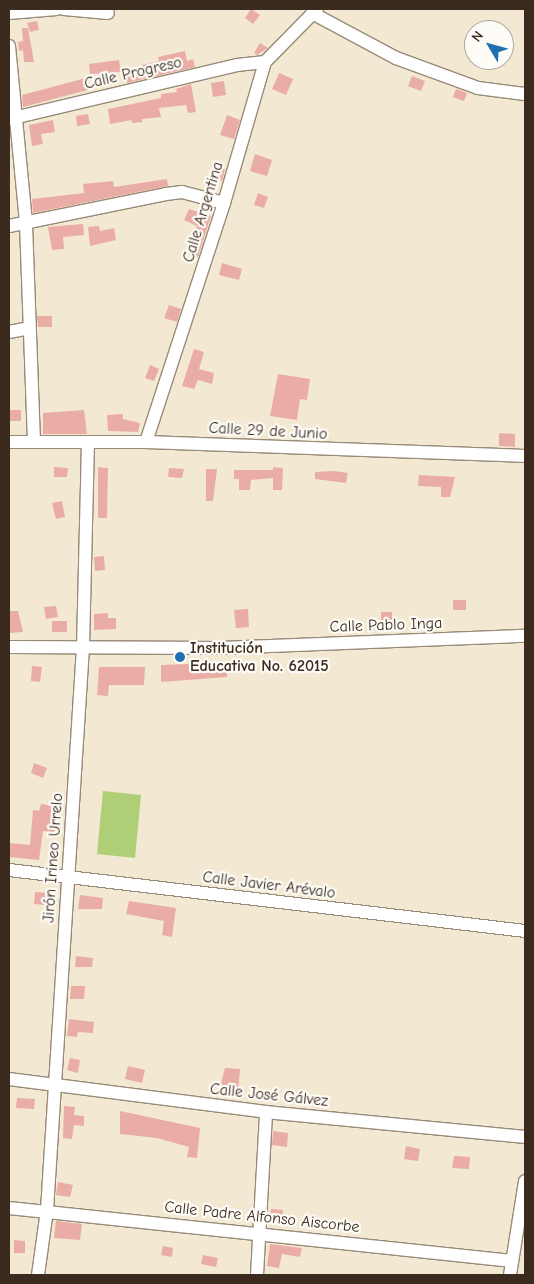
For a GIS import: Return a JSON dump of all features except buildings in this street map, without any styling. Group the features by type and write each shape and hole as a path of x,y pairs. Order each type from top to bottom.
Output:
{"street":[{"path":"9,13 57,9"},
{"path":"64,9 108,13"},
{"path":"315,11 396,58 478,88 525,94"},
{"name":"Calle Argentina","path":"146,442 224,203 265,62 315,11"},
{"path":"9,46 13,118 26,224 34,442"},
{"name":"Calle Progreso","path":"13,118 238,65 265,62"},
{"path":"9,226 182,192 224,203"},
{"path":"9,332 30,328"},
{"name":"Calle 29 de Junio","path":"9,442 146,442 525,456"},
{"name":"Jirón Irineo Urrelo","path":"38,1275 47,1210 83,647 88,442"},
{"name":"Calle Pablo Inga","path":"9,647 220,648 525,636"},
{"name":"Calle Javier Arévalo","path":"9,870 525,931"},
{"name":"Calle José Gálvez","path":"9,1079 266,1112 525,1137"},
{"path":"257,1275 266,1112"},
{"path":"510,1275 525,1182"},
{"name":"Calle Padre Alfonso Aiscorbe","path":"9,1208 47,1210 512,1261"}],"green space":[{"path":"103,791 141,795 135,858 97,854"}],"place":[{"name":"Institución Educativa No. 62015","path":"180,657"}]}
